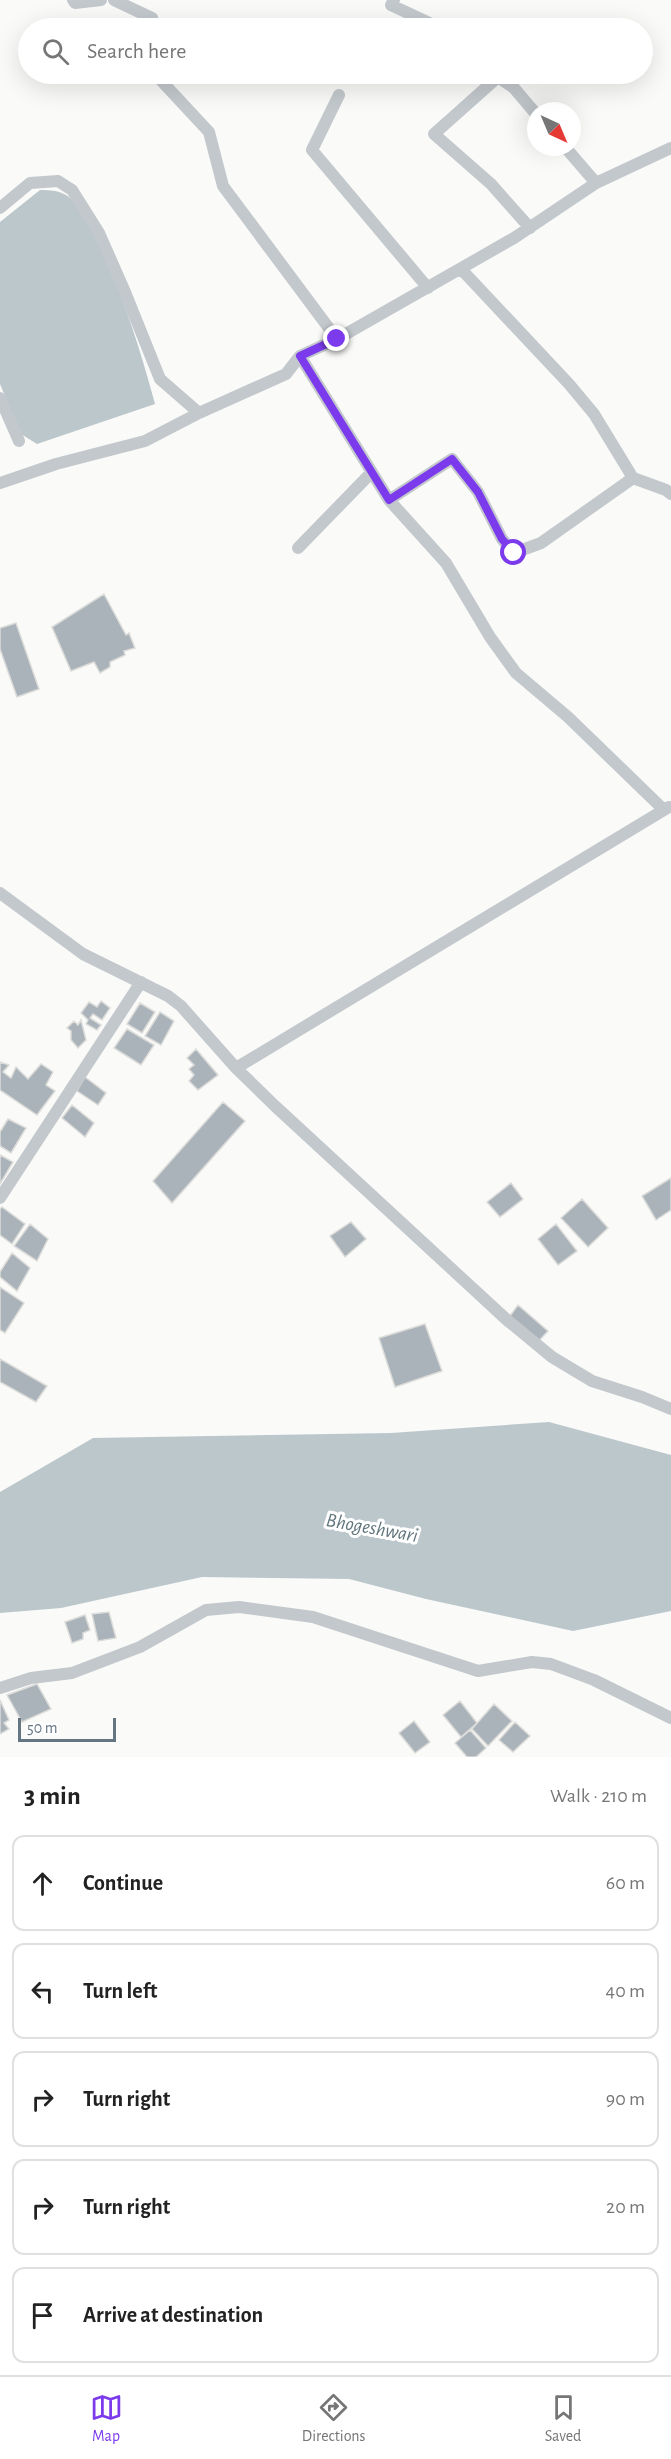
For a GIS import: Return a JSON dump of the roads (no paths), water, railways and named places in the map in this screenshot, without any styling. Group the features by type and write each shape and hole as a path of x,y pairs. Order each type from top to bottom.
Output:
{"street":[{"path":"72,0 75,3 101,0"},
{"path":"114,0 152,18"},
{"path":"394,0 391,5 419,18"},
{"path":"165,84 209,132 223,186 337,339"},
{"path":"487,84 434,134 491,184 530,228"},
{"path":"508,84 527,103"},
{"path":"339,95 312,150 428,288"},
{"path":"0,483 56,464 146,441 199,413 286,374 300,356 337,339 461,269 530,228 596,183 671,148"},
{"path":"573,156 596,183"},
{"path":"0,208 30,183 58,181 72,190 99,233 160,379 199,413"},
{"path":"461,269 569,384 594,414 633,478 671,494"},
{"path":"236,1068 667,808 568,717 516,673 490,637 446,563 389,500 343,422 300,356"},
{"path":"0,398 19,441"},
{"path":"389,500 452,459 478,492 502,539 514,553 541,543 633,478"},
{"path":"298,548 372,472"},
{"path":"0,893 83,954 141,982 181,1006 236,1068 424,1245 529,1339 574,1372 592,1381 671,1409"},
{"path":"0,1198 141,982"},
{"path":"0,1688 31,1678 72,1673 140,1647 206,1610 239,1607 313,1617 478,1671 532,1662 551,1664 594,1680 671,1718"}],"water":[{"path":"40,190 67,195 85,219 120,295 136,338 155,404 37,444 21,434 0,384 0,222"},
{"name":"Bhogeshwari","path":"549,1422 671,1455 671,1611 573,1631 426,1599 349,1579 202,1577 61,1608 0,1613 0,1492 93,1438 391,1433"}]}
